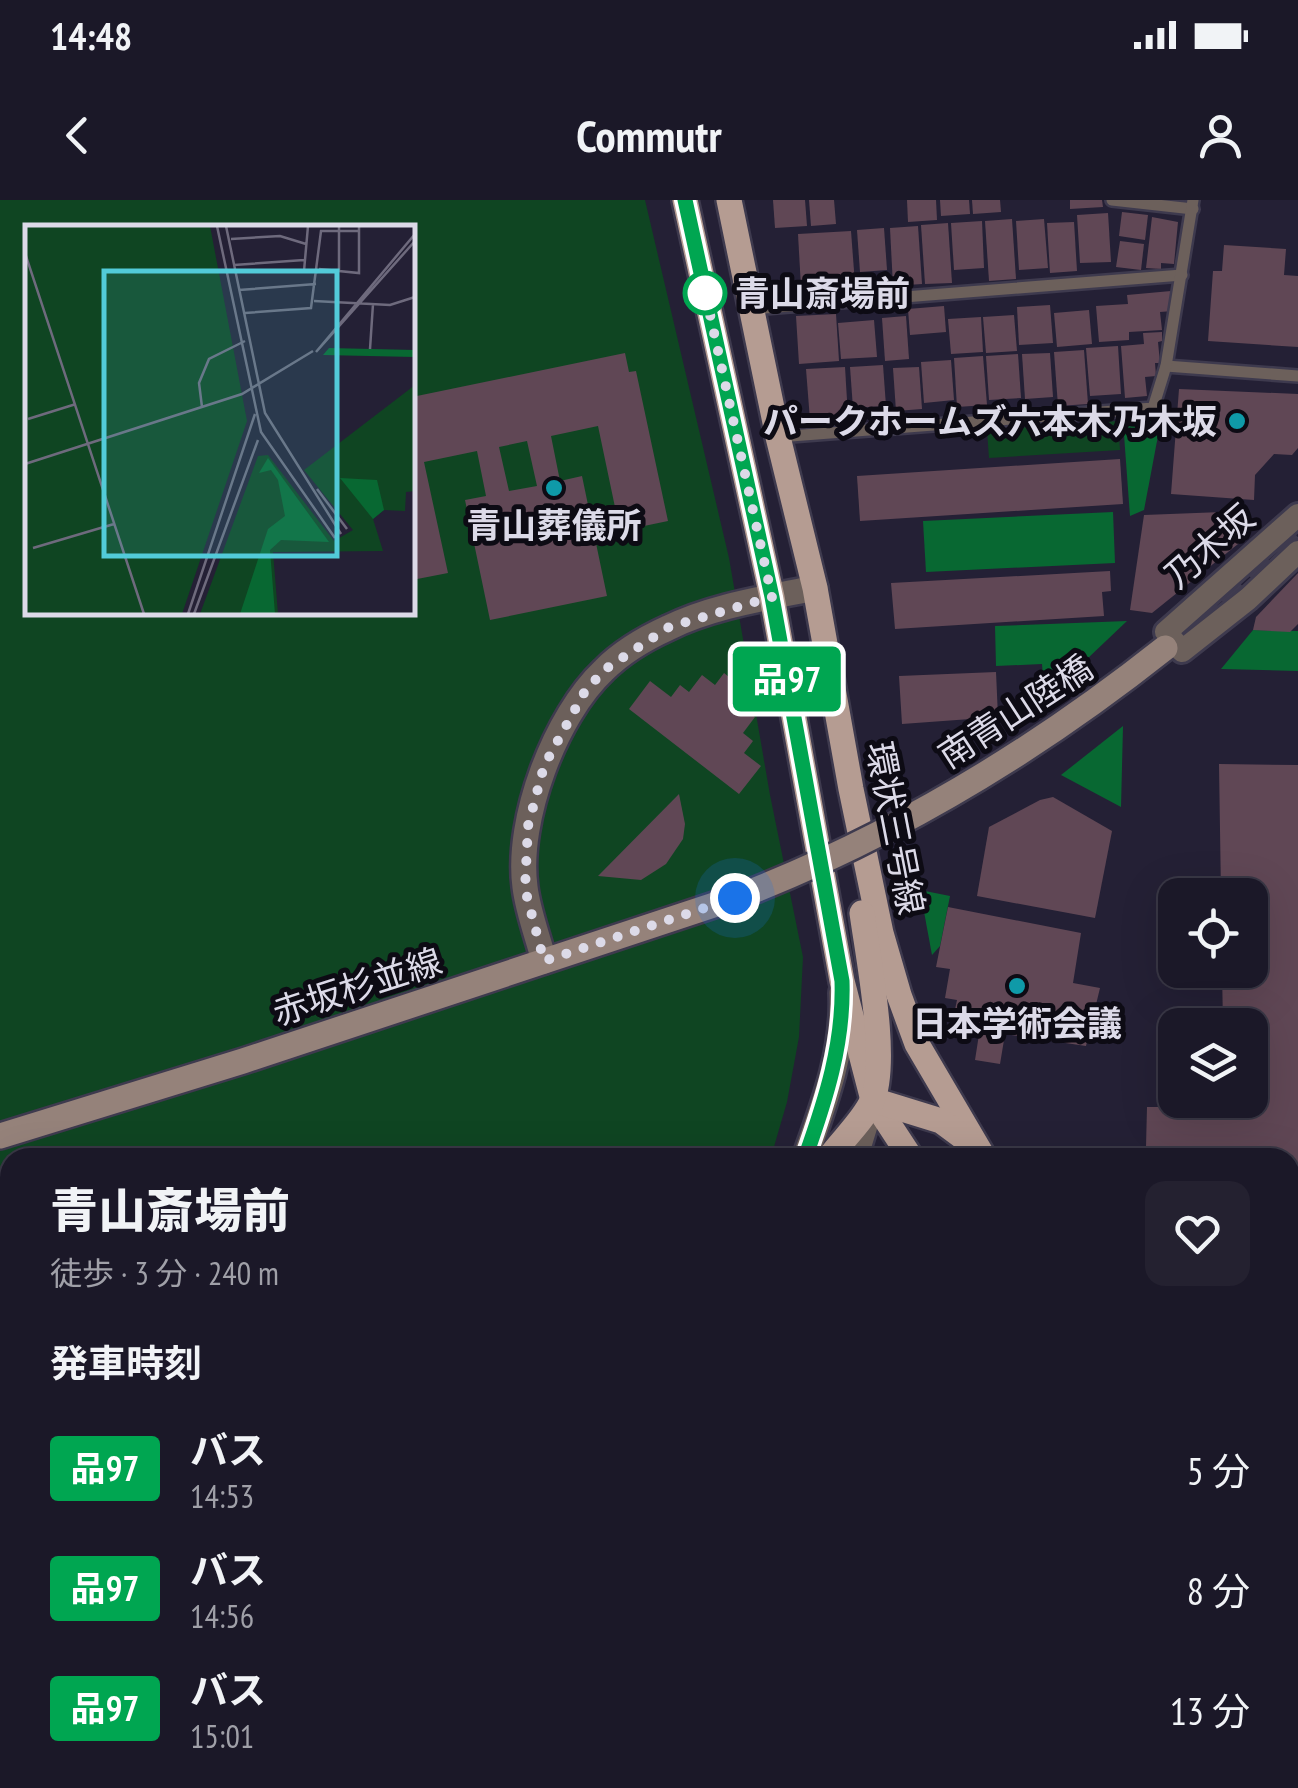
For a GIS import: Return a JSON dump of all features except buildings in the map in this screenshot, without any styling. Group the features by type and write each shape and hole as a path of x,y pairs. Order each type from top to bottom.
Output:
{"main road":[{"path":"685,200 772,597 842,981 872,1100 903,1148"},
{"name":"環状三号線","path":"729,200 778,437 815,588 850,789 881,933 898,995 918,1044 978,1148"},
{"name":"南青山陸橋","path":"735,898 834,856 960,790 1080,713 1165,648"},
{"path":"836,1148 872,1100 878,1061 848,800 850,789"},
{"name":"赤坂杉並線","path":"0,1136 243,1061 735,898"},
{"path":"872,1100 941,1121 975,1148"}],"street":[{"name":"乃木坂","path":"1298,515 1166,632 1182,651 1248,599 1298,552"},
{"path":"544,961 525,889 528,826 544,766 584,693 604,670 669,627 815,588"},
{"path":"808,1148 834,1068 843,1012 842,981"},
{"path":"858,1148 872,1100"}],"lane":[{"path":"778,437 1153,408 1166,366 1193,204 1112,200"},
{"path":"752,309 1182,276"},
{"path":"1166,366 1298,376"}],"green space":[{"path":"0,200 645,200 729,558 803,957 799,1037 774,1148 0,1148"},
{"path":"1161,420 1144,510 1130,516 1123,421"},
{"path":"1118,421 1120,450 989,458 987,430"},
{"path":"1113,512 1115,563 926,572 923,521"},
{"path":"1127,621 1087,659 1044,690 1042,664 996,666 995,626"},
{"path":"1253,630 1298,631 1298,671 1221,669"},
{"path":"1123,726 1121,807 1061,775"},
{"path":"920,890 950,896 940,946 932,955"}],"tunnel":[{"path":"1165,648 1298,532"}],"bus line":[{"name":"品97","path":"685,200 772,597 842,981 840,1040 808,1148"}],"place":[{"name":"青山斎場前","path":"705,293"},
{"name":"パークホームズ六本木乃木坂","path":"1237,421"},
{"name":"青山葬儀所","path":"554,488"},
{"name":"日本学術会議","path":"1017,986"}],"route":[{"path":"705,293 702,278 772,597 669,627 632,648 604,670 584,693 544,766 528,826 525,889 544,961 735,898"}]}
